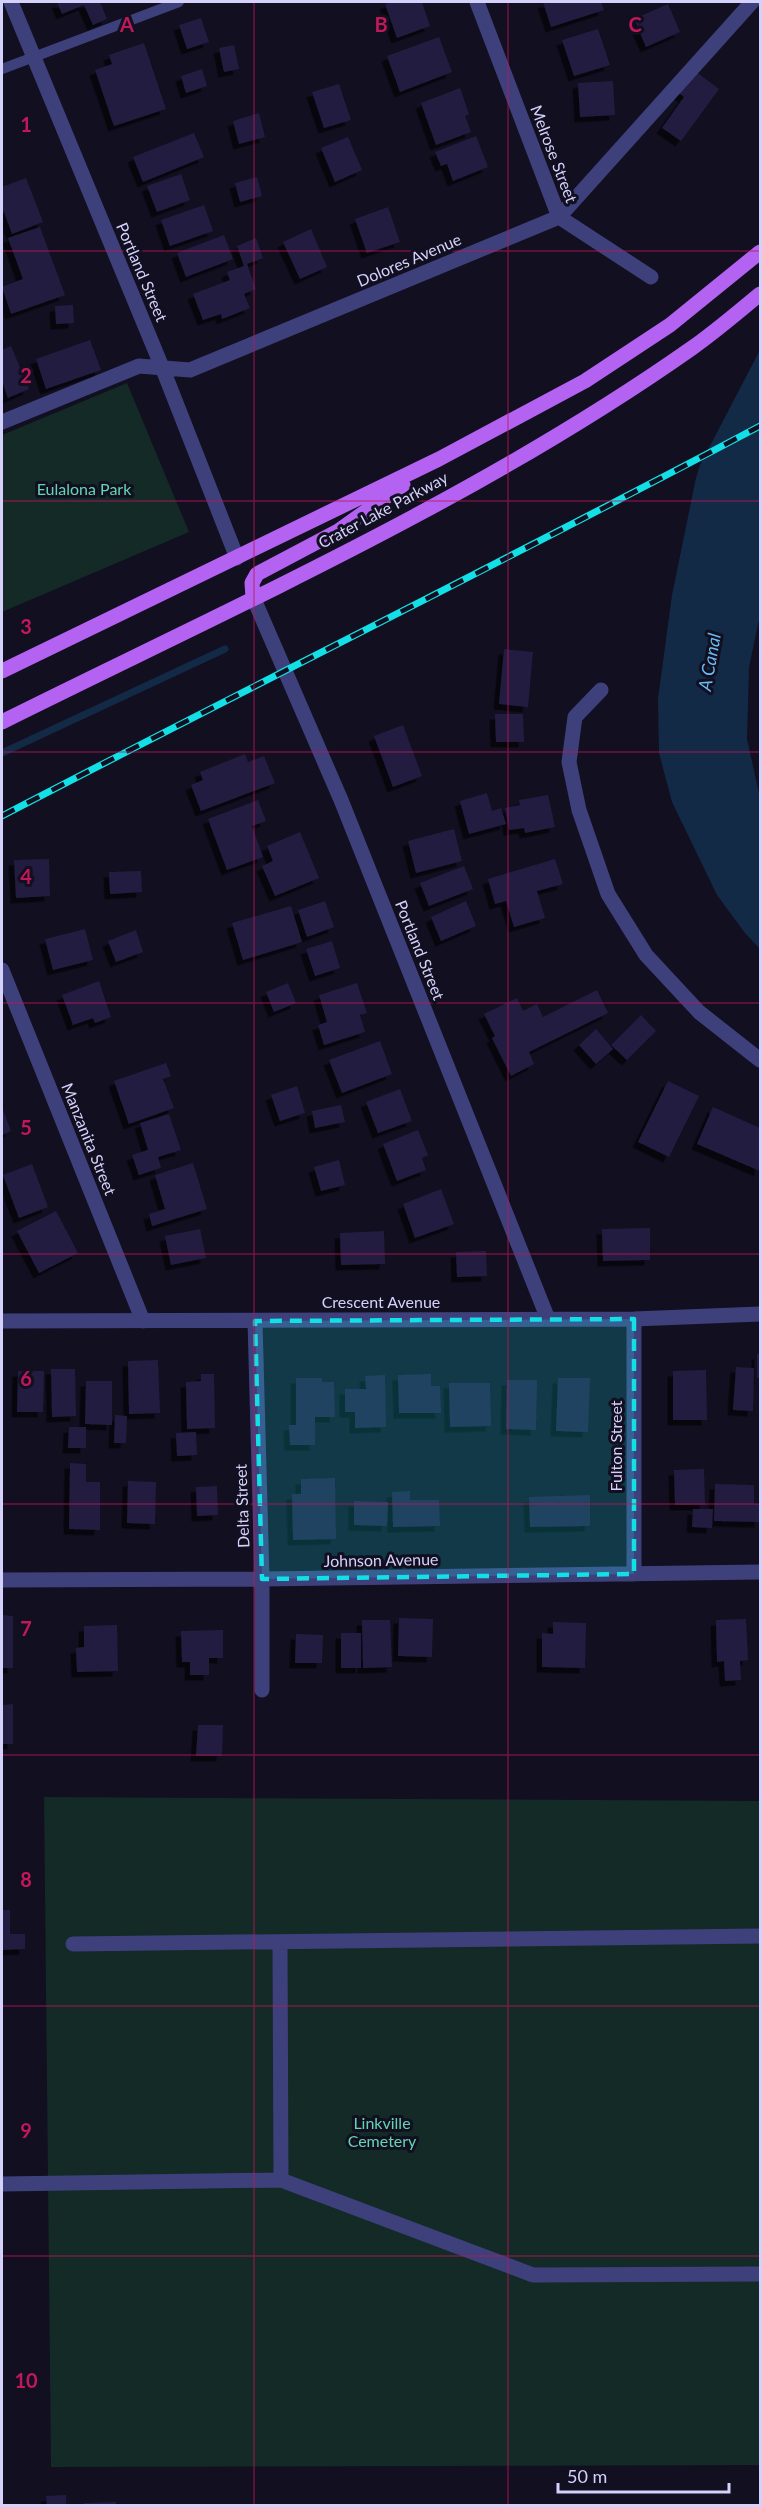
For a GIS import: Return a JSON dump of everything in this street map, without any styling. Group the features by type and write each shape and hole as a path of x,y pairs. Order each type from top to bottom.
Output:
{"main road":[{"name":"Crater Lake Parkway","path":"2,671 439,459 585,381 670,325 760,252"},
{"name":"Crater Lake Parkway","path":"2,722 253,597 477,481 618,397 694,347 760,294"},
{"path":"253,597 252,583 257,574 338,531 439,459"}],"street":[{"name":"Portland Street","path":"11,2 162,368 237,558"},
{"name":"Melrose Street","path":"477,2 559,217 651,277"},
{"name":"Dolores Avenue","path":"2,422 139,366 190,370 559,217 752,2"},
{"name":"Portland Street","path":"253,597 341,800 548,1319"},
{"path":"601,690 575,717 569,762 579,810 609,894 646,955 699,1012 760,1060"},
{"name":"Manzanita Street","path":"2,970 143,1321"},
{"name":"Crescent Avenue","path":"2,1321 634,1319 760,1314"},
{"name":"Fulton Street","path":"634,1319 634,1574"},
{"name":"Delta Street","path":"255,1321 262,1580 262,1690"},
{"name":"Johnson Avenue","path":"2,1580 262,1580 760,1572"},
{"path":"73,1944 760,1936"},
{"path":"280,1942 281,2180"},
{"path":"2,2184 281,2180 533,2275 760,2274"}],"lane":[{"path":"2,69 179,2"}],"highlighted area":[{"path":"634,1319 634,1574 262,1579 255,1321"}],"green space":[{"name":"Eulalona Park","path":"127,383 189,532 2,612 2,435"},
{"name":"Linkville Cemetery","path":"44,1797 760,1801 760,2465 51,2467"}],"water":[{"name":"A Canal","path":"760,350 760,615 749,667 747,739 760,798 760,949 717,895 672,802 659,753 658,699 672,595 696,478 700,465"}],"building":[{"path":"57,2 100,2 107,19 93,25 84,5 62,14"},
{"path":"422,2 430,26 397,38 385,4"},
{"path":"543,2 601,2 604,10 551,27"},
{"path":"668,4 680,32 646,47 634,19"},
{"path":"201,18 209,42 187,49 179,25"},
{"path":"598,29 610,65 574,76 562,40"},
{"path":"439,37 452,72 400,92 387,56"},
{"path":"144,43 166,109 114,126 95,70 112,64 109,55"},
{"path":"234,45 239,69 224,72 219,48"},
{"path":"202,69 207,86 186,93 181,76"},
{"path":"695,71 719,89 681,141 662,128 684,97 679,93"},
{"path":"613,81 615,115 580,117 578,83"},
{"path":"339,84 351,120 324,128 312,92"},
{"path":"460,88 469,114 465,116 471,132 436,145 421,103"},
{"path":"259,113 265,137 239,144 233,121"},
{"path":"194,133 204,157 143,182 133,157"},
{"path":"476,136 488,167 453,181 447,164 441,166 435,152"},
{"path":"348,137 362,170 335,182 321,148"},
{"path":"181,174 190,200 157,212 147,186"},
{"path":"257,177 262,196 240,202 235,183"},
{"path":"26,178 43,222 12,234 4,212 2,213 2,187"},
{"path":"204,205 213,231 170,246 161,220"},
{"path":"388,207 400,242 367,253 355,219"},
{"path":"40,227 65,295 11,314 2,287 23,279 8,238"},
{"path":"311,229 327,267 300,279 283,242"},
{"path":"224,235 233,259 186,277 177,253"},
{"path":"256,238 263,258 247,264 256,289 244,294 250,308 222,319 221,314 203,320 193,294 230,280 227,272 244,266 237,246"},
{"path":"73,305 74,323 56,324 55,306"},
{"path":"90,340 101,370 46,389 36,359"},
{"path":"11,346 29,389 8,398 2,381 2,350"},
{"path":"504,649 533,652 528,707 499,704"},
{"path":"495,714 523,714 524,742 496,742"},
{"path":"403,725 422,776 393,787 374,736"},
{"path":"245,754 248,762 264,756 275,783 201,811 191,785 203,780 200,772"},
{"path":"487,793 492,811 501,808 506,824 469,834 460,801"},
{"path":"548,795 555,827 525,833 524,828 509,830 505,808 520,805 519,800"},
{"path":"258,800 266,821 252,826 263,857 227,870 208,819"},
{"path":"454,829 462,861 416,873 408,841"},
{"path":"300,832 319,878 275,896 262,866 273,861 267,846"},
{"path":"49,859 50,896 16,898 14,860"},
{"path":"555,859 563,884 537,891 545,918 514,927 506,901 495,904 488,879"},
{"path":"464,866 473,889 429,906 420,883"},
{"path":"141,871 142,892 110,894 109,872"},
{"path":"325,901 334,927 307,937 298,910"},
{"path":"466,901 476,926 441,941 431,917"},
{"path":"291,906 302,942 243,960 232,923"},
{"path":"85,929 93,960 53,970 45,939"},
{"path":"136,930 143,952 116,962 108,941"},
{"path":"332,941 340,968 315,976 306,949"},
{"path":"99,981 111,1017 95,1023 93,1018 73,1025 62,995"},
{"path":"288,983 296,1003 274,1012 266,992"},
{"path":"357,983 367,1013 360,1015 365,1032 324,1045 318,1025 327,1022 319,995"},
{"path":"597,990 608,1013 529,1052 534,1064 511,1076 492,1038 495,1036 484,1014 517,998 523,1011 537,1004 543,1017"},
{"path":"641,1015 656,1031 627,1060 611,1045"},
{"path":"596,1029 613,1049 596,1064 579,1045"},
{"path":"380,1041 392,1074 342,1093 329,1060"},
{"path":"166,1063 171,1076 163,1079 174,1108 129,1124 114,1081"},
{"path":"668,1081 699,1096 669,1157 638,1142"},
{"path":"297,1086 305,1113 280,1121 271,1095"},
{"path":"400,1089 412,1121 378,1133 366,1102"},
{"path":"341,1105 345,1122 315,1128 312,1111"},
{"path":"2,1107 11,1131 2,1135"},
{"path":"713,1107 760,1128 760,1171 697,1144"},
{"path":"169,1114 181,1150 158,1157 161,1168 139,1175 132,1155 148,1150 140,1123"},
{"path":"418,1130 428,1155 422,1158 426,1170 397,1181 383,1144"},
{"path":"339,1160 345,1185 321,1191 314,1167"},
{"path":"193,1163 207,1209 152,1226 149,1214 165,1209 155,1175"},
{"path":"32,1164 48,1207 19,1218 3,1175"},
{"path":"441,1189 454,1224 415,1238 403,1204"},
{"path":"56,1211 78,1253 39,1273 17,1231"},
{"path":"650,1228 650,1260 603,1261 602,1229"},
{"path":"200,1229 206,1258 171,1265 165,1236"},
{"path":"384,1231 385,1264 341,1265 340,1233"},
{"path":"486,1251 487,1276 457,1277 456,1252"},
{"path":"757,1354 760,1354 760,1378 757,1378"},
{"path":"158,1360 160,1413 129,1414 128,1361"},
{"path":"736,1367 754,1368 753,1411 733,1410"},
{"path":"51,1369 75,1369 76,1416 52,1417"},
{"path":"706,1370 707,1420 673,1420 673,1371"},
{"path":"18,1371 44,1371 43,1412 17,1412"},
{"path":"201,1374 214,1374 215,1428 187,1429 186,1382 201,1381"},
{"path":"431,1374 431,1386 440,1386 441,1413 399,1413 398,1375"},
{"path":"385,1375 386,1427 355,1428 355,1412 345,1412 345,1389 366,1389 365,1376"},
{"path":"296,1378 322,1378 322,1382 334,1382 335,1417 315,1417 315,1445 290,1445 289,1425 296,1425"},
{"path":"558,1378 590,1378 588,1432 556,1431"},
{"path":"507,1380 537,1380 536,1430 506,1429"},
{"path":"86,1381 112,1381 112,1425 85,1424"},
{"path":"449,1383 490,1383 491,1426 450,1427"},
{"path":"115,1415 127,1416 126,1443 114,1443"},
{"path":"69,1427 86,1427 86,1448 68,1448"},
{"path":"196,1432 197,1455 177,1456 176,1433"},
{"path":"70,1463 86,1464 86,1482 100,1482 100,1530 69,1529"},
{"path":"704,1469 705,1505 675,1505 674,1470"},
{"path":"335,1478 336,1539 293,1540 292,1494 301,1494 301,1479"},
{"path":"128,1481 156,1482 155,1524 127,1523"},
{"path":"715,1484 754,1485 754,1504 760,1504 760,1522 714,1521"},
{"path":"217,1486 218,1515 197,1516 196,1487"},
{"path":"410,1491 410,1500 439,1500 440,1526 393,1527 392,1492"},
{"path":"590,1495 590,1526 530,1527 529,1497"},
{"path":"354,1501 388,1502 387,1526 354,1525"},
{"path":"693,1509 713,1509 712,1528 692,1527"},
{"path":"2,1615 13,1616 13,1668 2,1668"},
{"path":"399,1618 433,1619 432,1657 398,1656"},
{"path":"746,1619 748,1660 740,1661 741,1680 725,1681 724,1661 717,1662 716,1620"},
{"path":"362,1620 390,1620 392,1667 363,1668"},
{"path":"553,1622 586,1623 585,1668 542,1667 542,1633 553,1634"},
{"path":"117,1625 118,1671 77,1672 76,1648 84,1647 84,1626"},
{"path":"223,1630 223,1658 209,1658 209,1675 190,1675 190,1662 182,1662 181,1631"},
{"path":"341,1633 361,1633 361,1668 341,1668"},
{"path":"296,1634 323,1635 322,1663 295,1663"},
{"path":"13,1704 13,1744 2,1744 2,1705"},
{"path":"198,1725 223,1725 222,1756 196,1756"},
{"path":"2,1910 10,1910 10,1934 25,1934 25,1949 2,1950"},
{"path":"66,2495 66,2506 47,2506 46,2496"},
{"path":"116,2502 116,2506 84,2506 84,2503"}],"waterway":[{"path":"2,753 225,649"}],"railway":[{"path":"2,816 760,426"}]}
